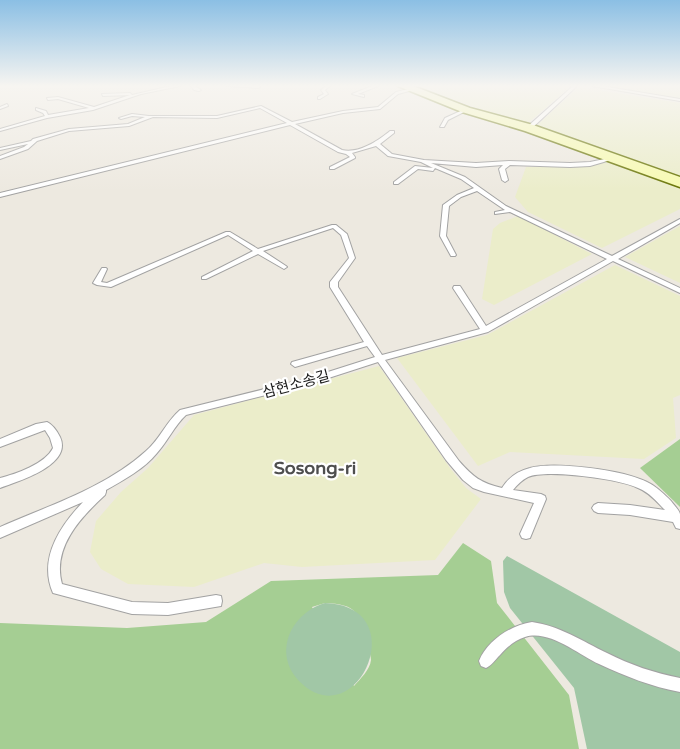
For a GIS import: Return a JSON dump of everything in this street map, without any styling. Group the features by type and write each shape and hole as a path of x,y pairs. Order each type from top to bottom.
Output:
{"street":[{"path":"496,121 529,128 680,182"}],"lane":[{"path":"0,130 33,121"},
{"path":"0,149 69,130 132,124 140,121"},
{"path":"285,121 353,157 332,168"},
{"path":"0,195 303,121"},
{"path":"442,126 445,121"},
{"path":"529,128 537,121"},
{"path":"348,153 377,144 392,132"},
{"path":"0,158 26,148 30,142"},
{"path":"377,144 390,155 422,161 476,165 509,163 580,164 612,158"},
{"path":"422,161 463,178 511,210 680,291"},
{"path":"505,180 502,172 509,163"},
{"path":"396,183 417,167 443,171"},
{"path":"452,255 443,236 446,205 459,196 479,188"},
{"path":"497,213 511,210"},
{"name":"삼현소송길","path":"0,533 108,486 149,456 160,445 175,419 183,412 310,381 381,358 486,330 680,221"},
{"path":"204,278 260,251 334,226 344,234 352,258 334,282 334,287 349,314 453,461 472,481 482,488 541,499 526,534"},
{"path":"104,269 97,283 102,286 228,233 284,267"},
{"path":"457,288 486,330"},
{"path":"295,364 369,342"},
{"path":"0,443 38,427 47,426 58,445 57,451 50,458 24,475 0,483"},
{"path":"504,493 512,481 533,471 607,476 631,480 645,486 661,498 678,521"},
{"path":"108,486 93,499 64,534 55,557 52,579 57,589 132,608 168,609 216,601"},
{"path":"598,508 630,510 678,521"},
{"path":"486,661 493,649 506,640 530,629 554,634 604,659 649,677 680,685"}],"green space":[{"path":"514,121 531,121 526,125"},
{"path":"542,121 680,121 680,178 535,127"},
{"path":"609,161 680,187 680,209 602,248 528,212 515,197 526,167 574,167"},
{"path":"518,216 592,254 494,305 482,299 493,229 500,223"},
{"path":"680,226 680,283 625,257"},
{"path":"615,265 680,296 680,395 673,398 676,438 644,459 510,452 478,466 397,358 487,335"},
{"path":"379,366 450,468 466,488 481,499 435,560 302,567 264,563 194,587 128,584 101,569 90,552 96,521 121,492 148,468 194,415"},
{"path":"680,439 680,507 640,468"},
{"path":"463,543 491,561 497,603 569,695 579,749 0,749 0,623 127,628 206,622 271,581 438,575","holes":["325,603 350,608 359,617 370,655 369,667 354,686 312,607"]},
{"path":"507,556 680,652 680,749 587,749 574,688 510,608 504,592 503,561"},
{"path":"325,603 352,610 367,625 372,644 368,665 356,683 340,694 320,694 299,681 291,670 287,658 286,647 289,635 295,625 303,615"}],"district":[{"name":"Sosong-ri","path":"315,468"}]}
